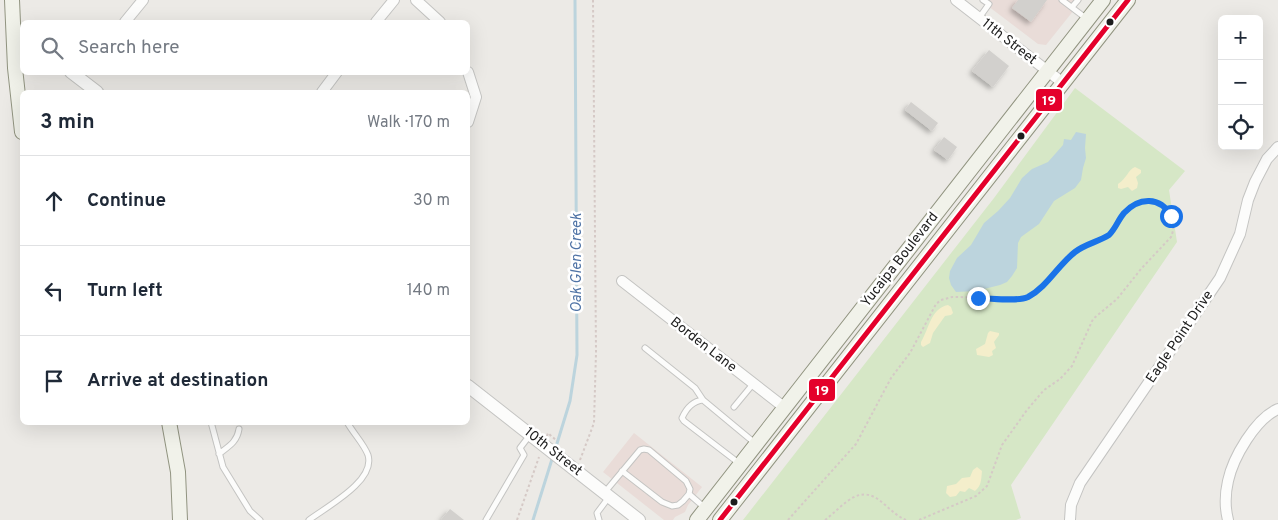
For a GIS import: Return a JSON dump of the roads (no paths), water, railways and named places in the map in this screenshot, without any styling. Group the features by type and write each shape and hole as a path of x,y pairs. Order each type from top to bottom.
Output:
{"main road":[{"path":"12,0 20,90"},
{"name":"Yucaipa Boulevard","path":"697,520 1103,0"},
{"name":"Yucaipa Boulevard","path":"720,520 1128,0"},
{"path":"170,425 178,472 180,520"}],"street":[{"path":"126,20 142,0"},
{"path":"378,20 394,0"},
{"path":"416,0 438,20"},
{"name":"11th Street","path":"957,0 1062,83"},
{"path":"78,75 95,90"},
{"path":"324,90 336,75"},
{"path":"469,75 476,98 470,116"},
{"name":"Eagle Point Drive","path":"1070,520 1071,505 1080,483 1220,278 1240,234 1248,200 1255,182 1267,159 1278,147"},
{"name":"Borden Lane","path":"622,281 784,408"},
{"name":"10th Street","path":"470,388 530,434 548,443 572,460 607,495 639,520"},
{"path":"1228,520 1225,509 1228,481 1237,455 1254,430 1272,412 1278,409"}],"lane":[{"path":"979,18 989,4 983,0"},
{"path":"1062,0 1087,20"},
{"path":"1072,8 1078,0"},
{"path":"645,348 695,388 703,400 756,444"},
{"path":"734,407 753,384"},
{"path":"703,400 693,402 682,418 741,464"},
{"path":"212,425 223,467 250,510 260,520"},
{"path":"308,520 361,482 368,470 368,455 349,425"},
{"path":"218,454 238,437 239,429"},
{"path":"486,520 524,455 520,448 530,434"},
{"path":"599,520 597,513 622,471 640,450 644,448 649,450 686,481 690,489 689,494 678,505 672,506 662,502 622,471"},
{"path":"689,494 706,509"}],"water":[{"path":"1076,132 1086,134 1086,158 1081,180 1075,188 1054,201 1039,224 1021,237 1018,243 1017,268 1012,276 1007,282 1000,285 976,291 956,292 949,278 950,271 957,258 971,245 984,223 1010,198 1022,178 1032,169 1048,162 1063,145 1064,139 1071,140"}],"waterway":[{"name":"Oak Glen Creek","path":"555,450 570,401 577,355 575,0"},
{"name":"Oak Glen Creek","path":"533,520 553,456"}]}
